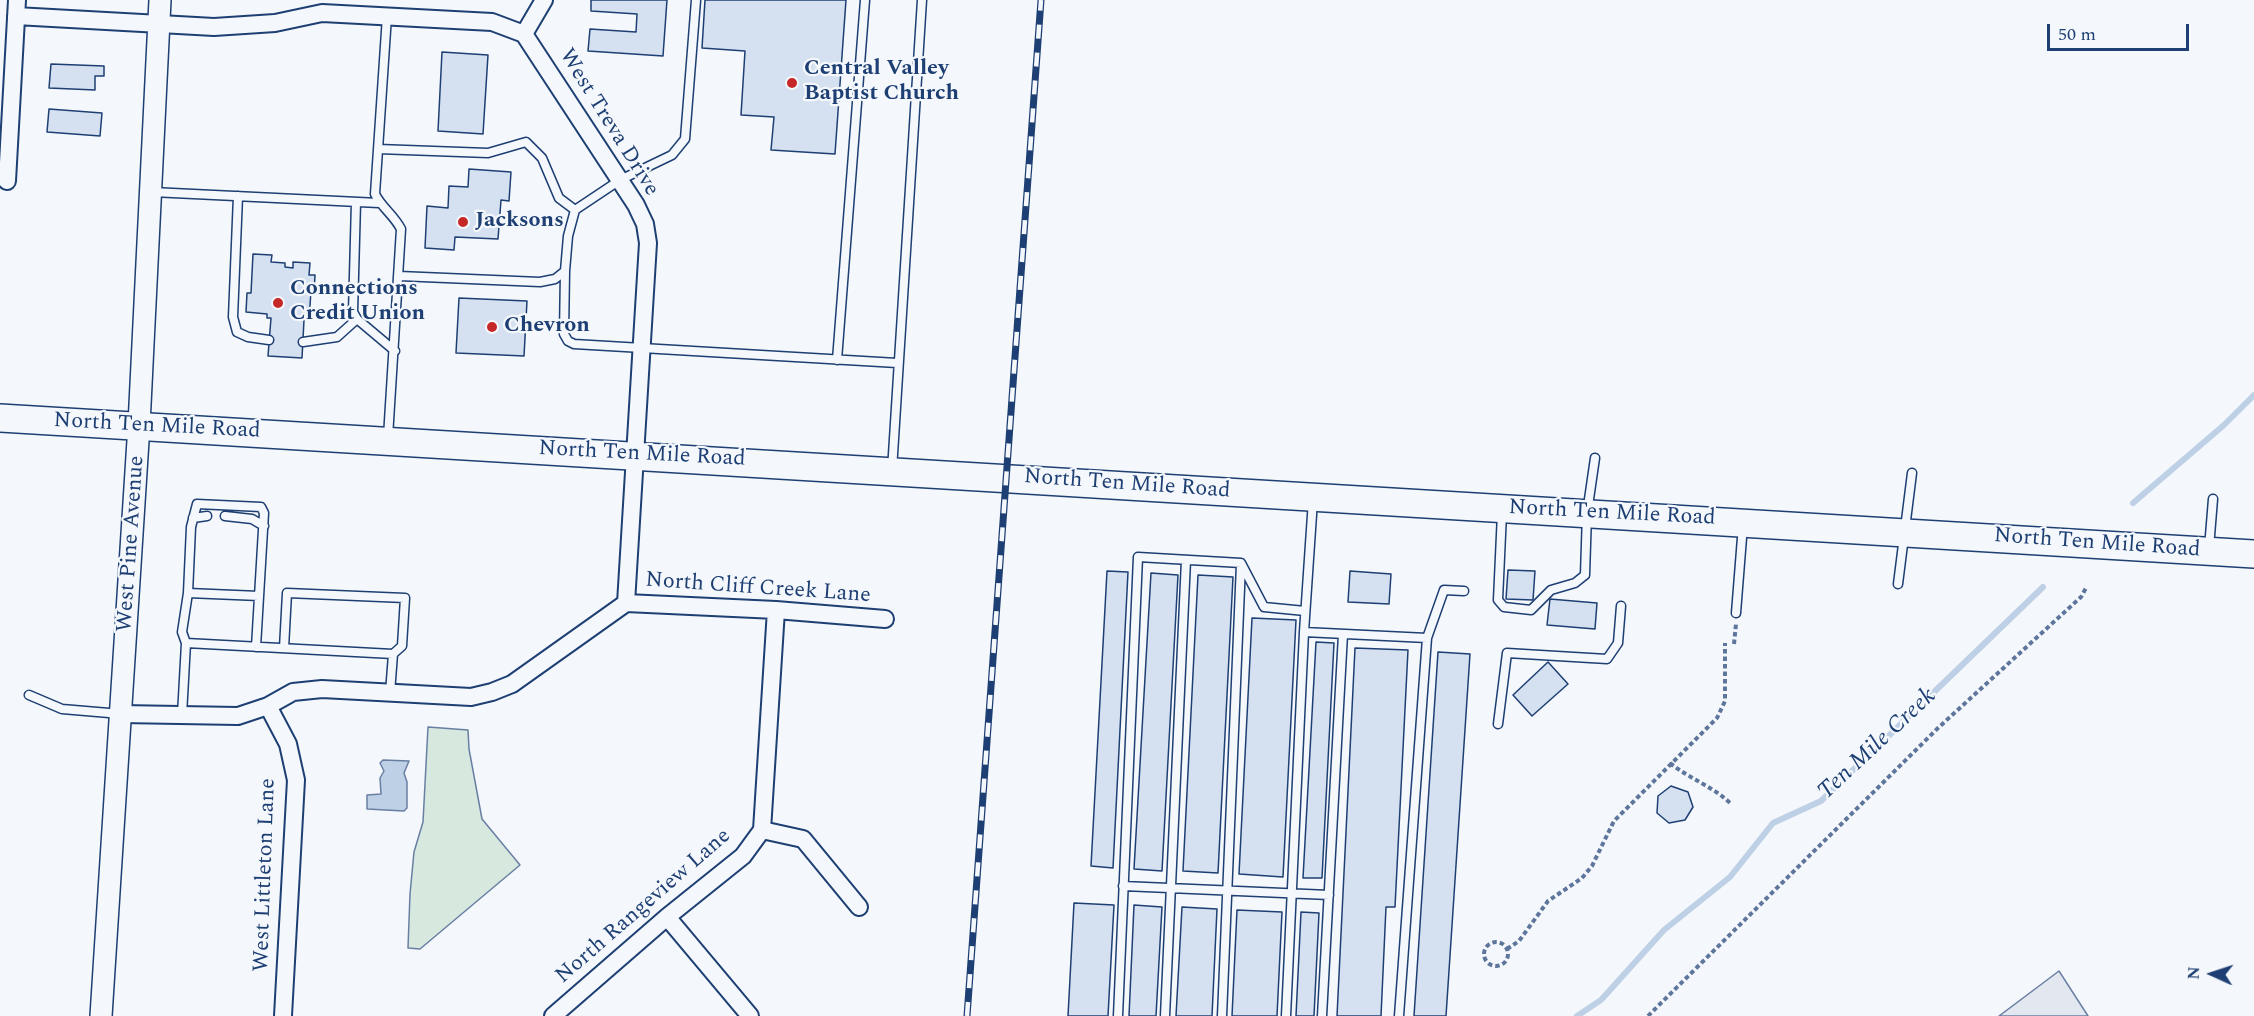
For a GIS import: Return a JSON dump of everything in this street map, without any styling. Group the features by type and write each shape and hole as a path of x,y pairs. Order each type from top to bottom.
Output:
{"main road":[{"name":"North Ten Mile Road","path":"0,418 892,470 2254,554"}],"street":[{"name":"West Pine Avenue","path":"101,1016 139,425 160,0"},
{"path":"8,181 5,146 17,8 159,25 214,27 275,23 322,13 387,16 492,22 524,33 544,0"},
{"name":"West Treva Drive","path":"524,33 620,180 645,224 648,243 643,350 626,603"},
{"name":"North Cliff Creek Lane","path":"121,714 238,716 268,706 293,692 322,689 471,697 512,684 626,603 776,610 885,619"},
{"path":"776,610 762,830 803,839 859,907"},
{"name":"West Littleton Lane","path":"268,706 288,744 296,780 282,1016"},
{"name":"North Rangeview Lane","path":"553,1016 667,917 743,856 762,830"},
{"path":"667,917 750,1016"}],"lane":[{"path":"696,0 686,139 672,155 620,180 575,210 568,236 564,334 568,341 643,350 897,363"},
{"path":"837,360 865,0"},
{"path":"892,470 897,363 922,0"},
{"path":"387,16 375,194 379,203 393,215 400,229 395,351 388,440"},
{"path":"378,149 488,153 526,142 542,158 558,198 575,210"},
{"path":"150,192 379,203"},
{"path":"238,196 232,317 237,332 248,337 269,340"},
{"path":"356,202 352,304 357,319 395,351"},
{"path":"399,276 540,282 555,279 565,271"},
{"path":"303,342 337,337 357,319"},
{"path":"1503,508 1498,600 1504,607 1530,610 1551,590 1575,583 1585,575 1587,513 1595,458"},
{"path":"1898,584 1912,472"},
{"path":"1286,1016 1305,611 1313,496"},
{"path":"2209,551 2213,499"},
{"path":"182,715 186,643 182,632 188,592 193,518 197,504 261,507 264,513 256,646"},
{"path":"193,518 207,516"},
{"path":"225,516 252,519 264,526"},
{"path":"1736,613 1743,522"},
{"path":"1118,1016 1138,557 1241,564"},
{"path":"1166,1016 1186,560"},
{"path":"1241,564 1264,607 1305,611"},
{"path":"1222,1016 1241,564"},
{"path":"1399,1016 1427,638 1444,590 1464,591"},
{"path":"188,592 259,597"},
{"path":"284,648 288,593 405,598 402,646 393,654 390,693"},
{"path":"1498,724 1507,653 1607,658 1618,643 1622,606"},
{"path":"1304,632 1427,638"},
{"path":"1322,1016 1343,634"},
{"path":"186,643 393,654"},
{"path":"29,695 62,709 121,714"},
{"path":"1123,886 1329,895"}],"path":[{"path":"1648,1016 1938,728 2081,597 2086,588"},
{"path":"1734,644 1736,613"},
{"path":"1507,950 1519,941 1548,901 1582,878 1592,866 1614,821 1641,797 1670,763 1722,711 1725,701 1725,643"},
{"path":"1670,763 1698,783 1719,792 1731,804"},
{"path":"1493,942 1501,944 1507,950 1507,958 1499,966 1488,964 1484,957 1486,947 1493,942"}],"shaded area":[{"path":"428,727 468,730 469,749 482,819 520,865 420,949 408,948 414,852 423,822"},
{"path":"2059,971 2088,1016 1999,1016"}],"water":[{"path":"383,760 409,761 404,773 407,782 407,808 404,811 367,809 367,795 381,794 380,778 384,771 380,763"}],"building":[{"path":"591,0 667,0 663,56 588,51 590,29 636,32 637,14 591,11"},
{"name":"Central Valley Baptist Church","path":"705,0 846,0 835,154 771,150 774,117 741,115 745,51 702,48"},
{"path":"442,52 488,55 483,134 438,131"},
{"path":"51,64 104,66 104,76 95,76 95,90 49,88"},
{"path":"49,109 102,113 100,136 47,132"},
{"name":"Jacksons","path":"469,169 511,172 509,201 501,200 498,239 455,237 454,250 425,248 427,206 448,208 449,186 468,187"},
{"name":"Connections Credit Union","path":"253,254 272,255 271,262 285,263 285,267 293,268 293,262 310,263 309,275 315,275 314,292 311,291 309,320 304,320 302,358 268,356 271,318 267,318 267,314 246,312 247,293 251,293"},
{"name":"Chevron","path":"459,298 527,301 524,356 456,353"},
{"path":"1508,570 1535,571 1533,600 1506,599"},
{"path":"1107,571 1128,572 1113,868 1091,866"},
{"path":"1350,571 1391,574 1389,604 1348,602"},
{"path":"1151,573 1178,575 1162,871 1134,869"},
{"path":"1198,575 1233,577 1218,873 1183,871"},
{"path":"1550,599 1597,603 1595,629 1547,625"},
{"path":"1252,618 1296,620 1283,877 1239,874"},
{"path":"1316,642 1334,643 1322,878 1303,878"},
{"path":"1355,648 1408,650 1395,907 1386,907 1381,1016 1337,1016"},
{"path":"1438,652 1470,654 1446,1016 1414,1016"},
{"path":"1548,662 1568,684 1532,716 1513,695"},
{"path":"1671,786 1688,792 1693,807 1685,820 1669,823 1657,813 1658,796"},
{"path":"1074,903 1114,905 1108,1016 1068,1016"},
{"path":"1134,905 1162,907 1156,1016 1129,1016"},
{"path":"1182,907 1217,909 1212,1016 1176,1016"},
{"path":"1237,910 1282,912 1277,1016 1232,1016"},
{"path":"1301,912 1319,913 1314,1016 1296,1016"}],"waterway":[{"name":"Ten Mile Creek","path":"2133,503 2224,425 2254,395"},
{"name":"Ten Mile Creek","path":"1577,1016 1601,1000 1664,930 1730,877 1773,823 1821,801 2043,587"}],"railway":[{"path":"967,1016 1041,0"}],"place":[{"name":"Central Valley Baptist Church","path":"792,83"},
{"name":"Jacksons","path":"463,222"},
{"name":"Connections Credit Union","path":"278,303"},
{"name":"Chevron","path":"492,327"}]}
